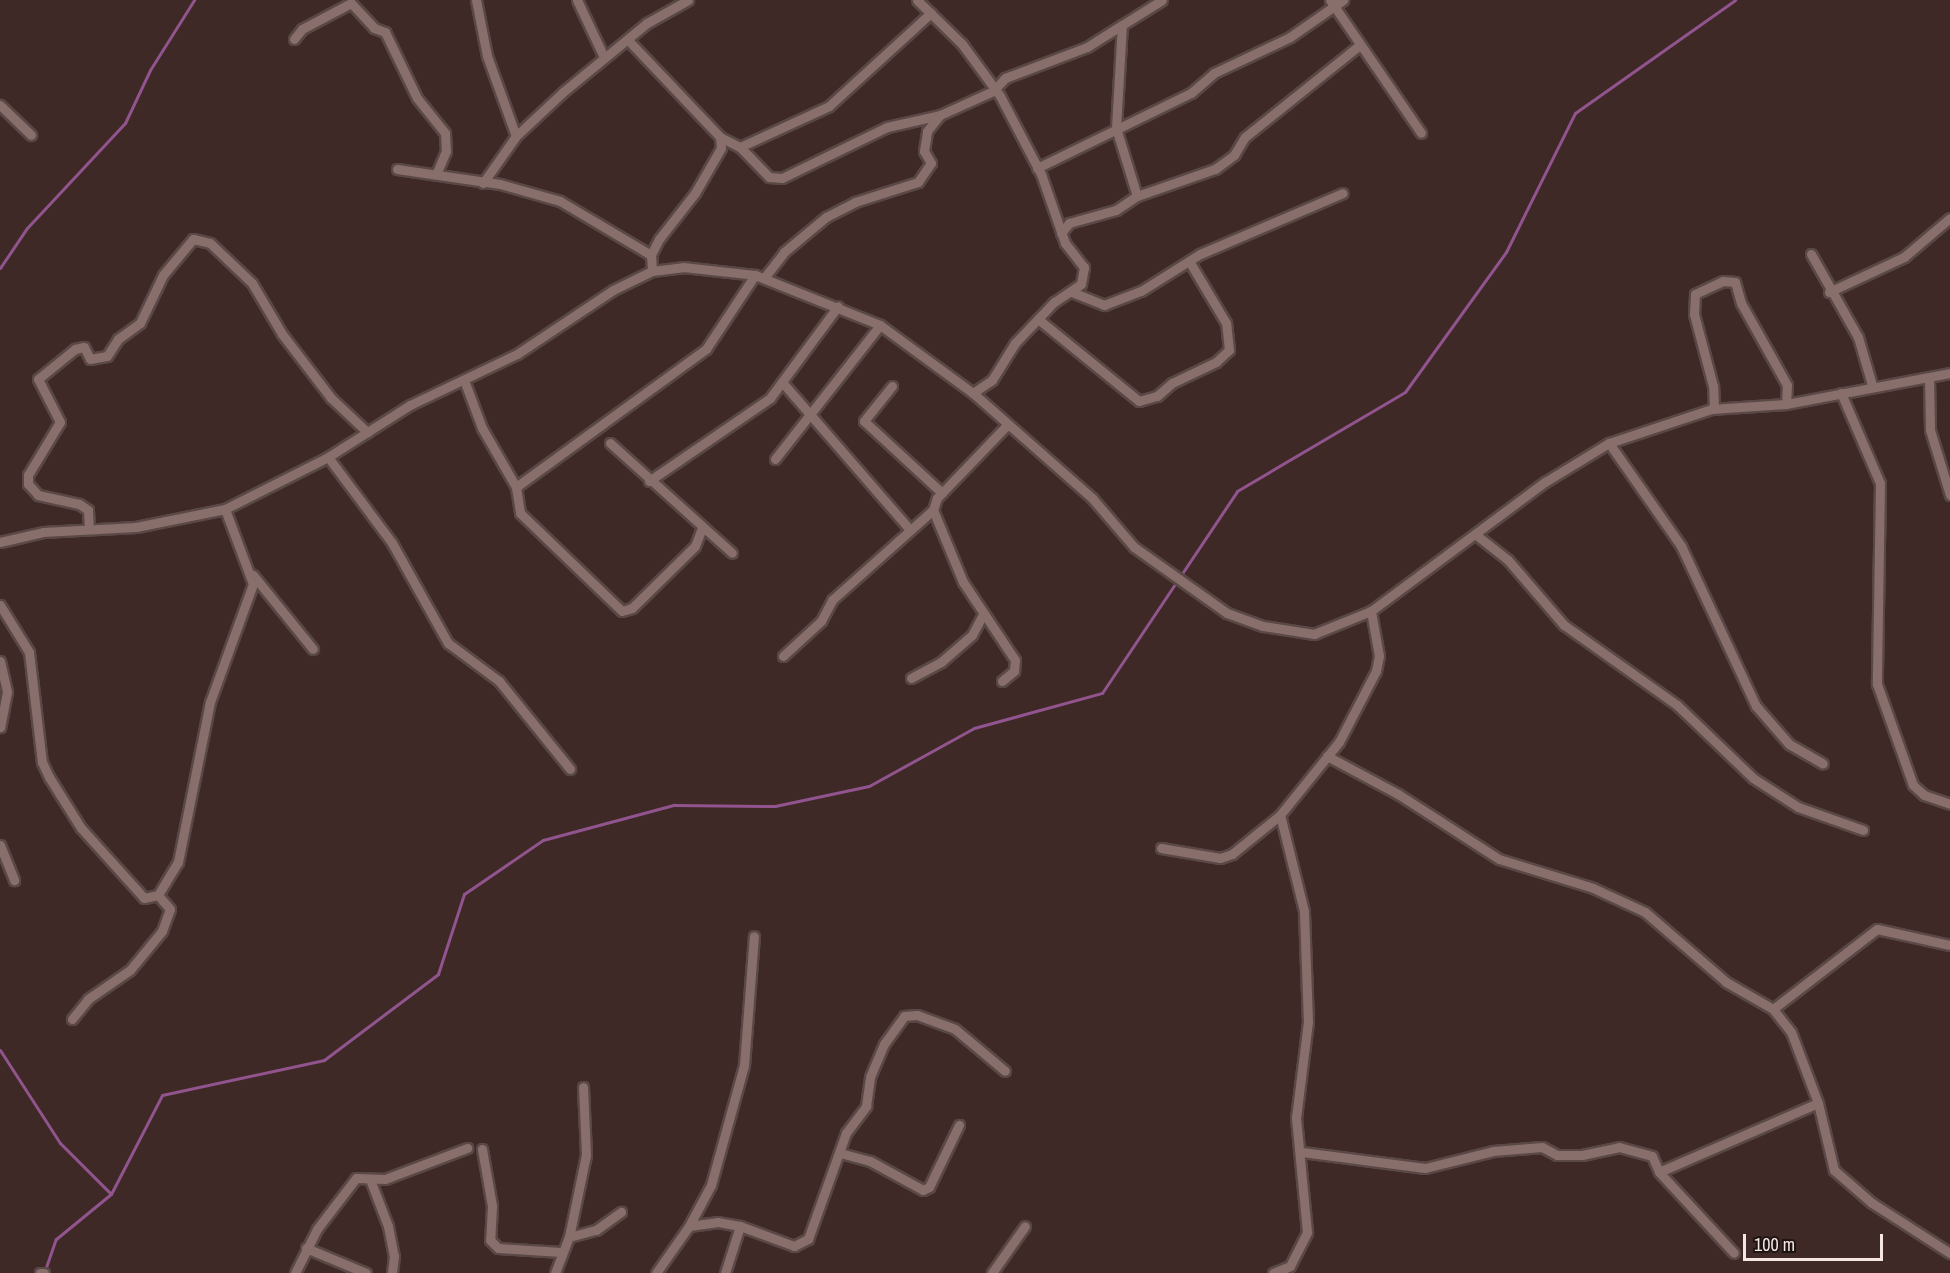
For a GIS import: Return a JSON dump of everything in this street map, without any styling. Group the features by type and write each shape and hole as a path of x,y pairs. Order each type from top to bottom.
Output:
{"street":[{"path":"476,0 487,56 516,136"},
{"path":"577,0 604,57"},
{"path":"483,183 516,136 604,57 688,0"},
{"path":"917,0 962,44 993,91 1037,168 1061,233 1084,267 1081,284 1038,319 1015,343 992,380 973,393"},
{"path":"628,40 720,137 740,147 769,177 782,178 887,127 940,115 993,91 1005,78 1087,47 1162,0"},
{"path":"1037,168 1191,93 1214,73 1290,37 1332,3 1342,0"},
{"path":"294,39 302,29 351,3 374,28 385,32 417,98 445,132 446,151 436,174"},
{"path":"1332,3 1421,133"},
{"path":"740,147 829,105 931,13"},
{"path":"1122,25 1116,128 1137,196"},
{"path":"1061,233 1070,223 1116,210 1137,196 1215,168 1234,155 1245,138 1360,45"},
{"path":"1,109 31,135"},
{"path":"516,487 706,349 759,277 784,252 826,217 855,202 918,182 931,163 924,151 927,131 940,115"},
{"path":"652,271 651,255 695,194 721,148 720,137"},
{"path":"397,169 483,183 560,201 651,255"},
{"path":"1072,292 1104,305 1141,291 1189,261 1342,193"},
{"path":"1829,292 1904,257 1950,218"},
{"path":"89,529 88,510 79,504 38,495 28,484 28,475 60,422 38,379 75,349 84,347 90,359 107,356 118,339 137,327 163,275 193,239 210,243 252,282 282,334 331,398 367,432"},
{"path":"1811,254 1829,292 1858,337 1872,385"},
{"path":"1038,319 1139,401 1157,396 1172,383 1216,362 1229,350 1226,323 1189,261"},
{"path":"0,542 43,532 167,522 225,509 328,457 410,405 517,354 613,290 652,271 692,268 759,277 880,324 973,393 1006,425 1092,498 1134,547 1227,613 1263,626 1314,634 1371,611 1475,534 1609,443 1658,423 1714,409 1786,404 1872,385 1950,373"},
{"path":"1714,409 1713,386 1694,314 1695,294 1723,281 1735,282 1741,303 1787,385 1786,404"},
{"path":"649,481 770,398 838,306"},
{"path":"775,459 880,324"},
{"path":"1929,377 1930,430 1950,495"},
{"path":"464,380 482,428 516,487 520,513 622,611 632,608 694,546 702,528"},
{"path":"782,382 910,530"},
{"path":"892,386 864,421 942,493"},
{"path":"1841,393 1880,483 1877,684 1913,785 1924,795 1950,804"},
{"path":"783,656 821,621 832,600 933,510 942,493 1006,425"},
{"path":"610,443 649,481 732,553"},
{"path":"1609,443 1681,546 1756,706 1789,744 1823,764"},
{"path":"328,457 392,543 448,643 499,681 570,769"},
{"path":"225,509 251,573 313,649"},
{"path":"933,510 963,582 1017,665 1002,681"},
{"path":"1475,534 1508,560 1564,625 1677,705 1753,778 1798,807 1863,830"},
{"path":"0,605 30,652 42,762 49,777 81,828 144,898 158,895 178,862 210,702 228,646 250,600 251,573"},
{"path":"1161,848 1220,858 1232,854 1280,815 1327,756 1376,671 1379,656 1371,611"},
{"path":"911,678 941,662 972,635 983,614"},
{"path":"0,661 7,692 0,727"},
{"path":"1327,756 1398,794 1499,859 1593,888 1646,912 1726,982 1773,1010 1791,1032 1818,1103 1834,1170 1872,1203 1950,1253"},
{"path":"1273,1273 1290,1266 1307,1232 1302,1152 1296,1118 1308,1022 1304,911 1280,815"},
{"path":"0,845 14,880"},
{"path":"72,1019 88,999 130,970 162,931 170,909 158,895"},
{"path":"1773,1010 1877,929 1950,945"},
{"path":"656,1273 689,1226 711,1185 744,1065 754,936"},
{"path":"689,1226 718,1222 740,1226 794,1246 808,1239 846,1133 866,1106 870,1077 884,1044 904,1016 917,1014 955,1029 1005,1071"},
{"path":"555,1273 561,1251 568,1237 586,1155 583,1088"},
{"path":"1659,1172 1818,1103"},
{"path":"840,1153 870,1161 923,1190 929,1187 959,1125"},
{"path":"1302,1152 1425,1168 1493,1151 1542,1147 1557,1155 1582,1155 1619,1147 1652,1156 1659,1172 1734,1252"},
{"path":"296,1273 306,1248 349,1184 356,1178 371,1182 467,1148"},
{"path":"482,1149 492,1206 490,1240 498,1248 561,1251"},
{"path":"371,1182 388,1226 394,1256 392,1273"},
{"path":"568,1237 596,1230 621,1212"},
{"path":"725,1273 740,1226"},
{"path":"992,1273 1025,1226"},
{"path":"306,1248 366,1273"},
{"path":"1290,1266 1297,1273"}],"waterway":[{"path":"0,268 27,228 125,123 150,70 194,0"},
{"path":"44,1273 56,1239 111,1194 162,1095 324,1060 438,974 464,894 543,840 674,805 775,806 869,786 974,728 1102,693 1237,491 1405,392 1506,252 1575,113 1735,0"},
{"path":"0,1050 60,1143 111,1194"}]}
